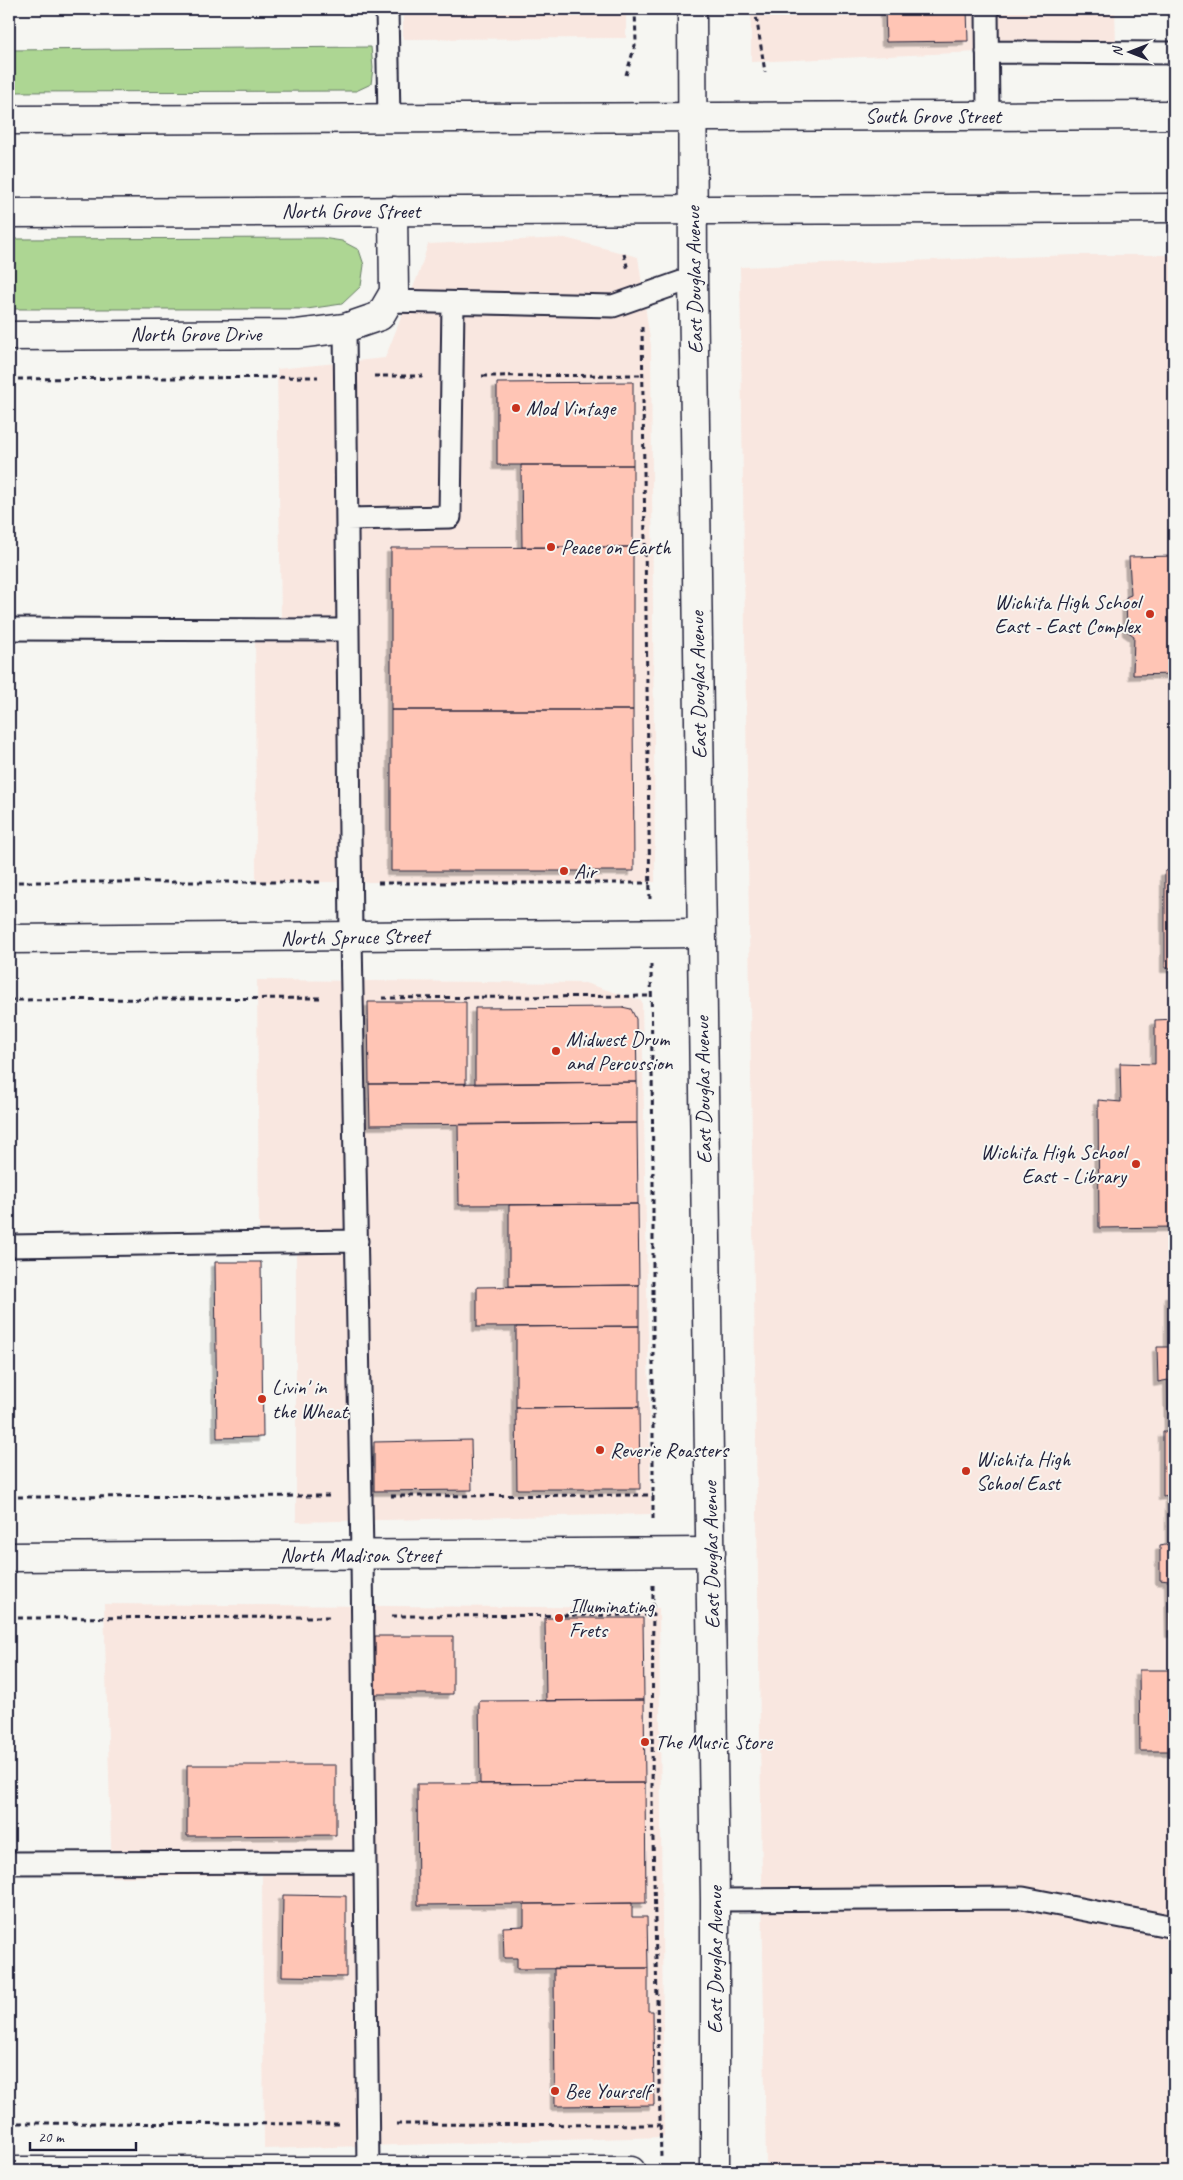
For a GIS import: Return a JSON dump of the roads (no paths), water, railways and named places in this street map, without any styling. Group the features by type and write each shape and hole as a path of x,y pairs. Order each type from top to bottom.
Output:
{"street":[{"name":"East Douglas Avenue","path":"692,9 692,278 715,1900 715,2171"},
{"name":"South Grove Street","path":"692,118 1174,115"},
{"path":"9,120 692,118"},
{"path":"693,209 1174,208"},
{"name":"North Grove Street","path":"9,213 693,209"},
{"path":"384,309 394,292 392,210"},
{"name":"North Grove Drive","path":"9,336 297,334 345,328 384,309"},
{"name":"North Spruce Street","path":"9,939 701,933"},
{"name":"North Madison Street","path":"9,1557 711,1552"},
{"path":"9,2171 631,2171"}],"lane":[{"path":"387,9 389,119"},
{"path":"987,9 988,116"},
{"path":"987,52 1174,53"},
{"path":"384,309 454,303 613,306 692,278"},
{"path":"347,519 450,517 454,303"},
{"path":"345,328 351,937 362,1555 368,2171"},
{"path":"9,629 348,630"},
{"path":"9,1246 357,1241"},
{"path":"9,1863 365,1862"},
{"path":"715,1900 1023,1898 1174,1927"}],"place":[{"name":"Mod Vintage","path":"516,408"},
{"name":"Peace on Earth","path":"551,547"},
{"name":"Wichita High School East - East Complex","path":"1150,614"},
{"name":"Air","path":"564,871"},
{"name":"Midwest Drum and Percussion","path":"556,1051"},
{"name":"Wichita High School East - Library","path":"1136,1164"},
{"name":"Livin' in the Wheat","path":"262,1399"},
{"name":"Reverie Roasters","path":"600,1450"},
{"name":"Wichita High School East","path":"966,1471"},
{"name":"Illuminating Frets","path":"559,1618"},
{"name":"The Music Store","path":"645,1742"},
{"name":"Bee Yourself","path":"555,2091"}]}
